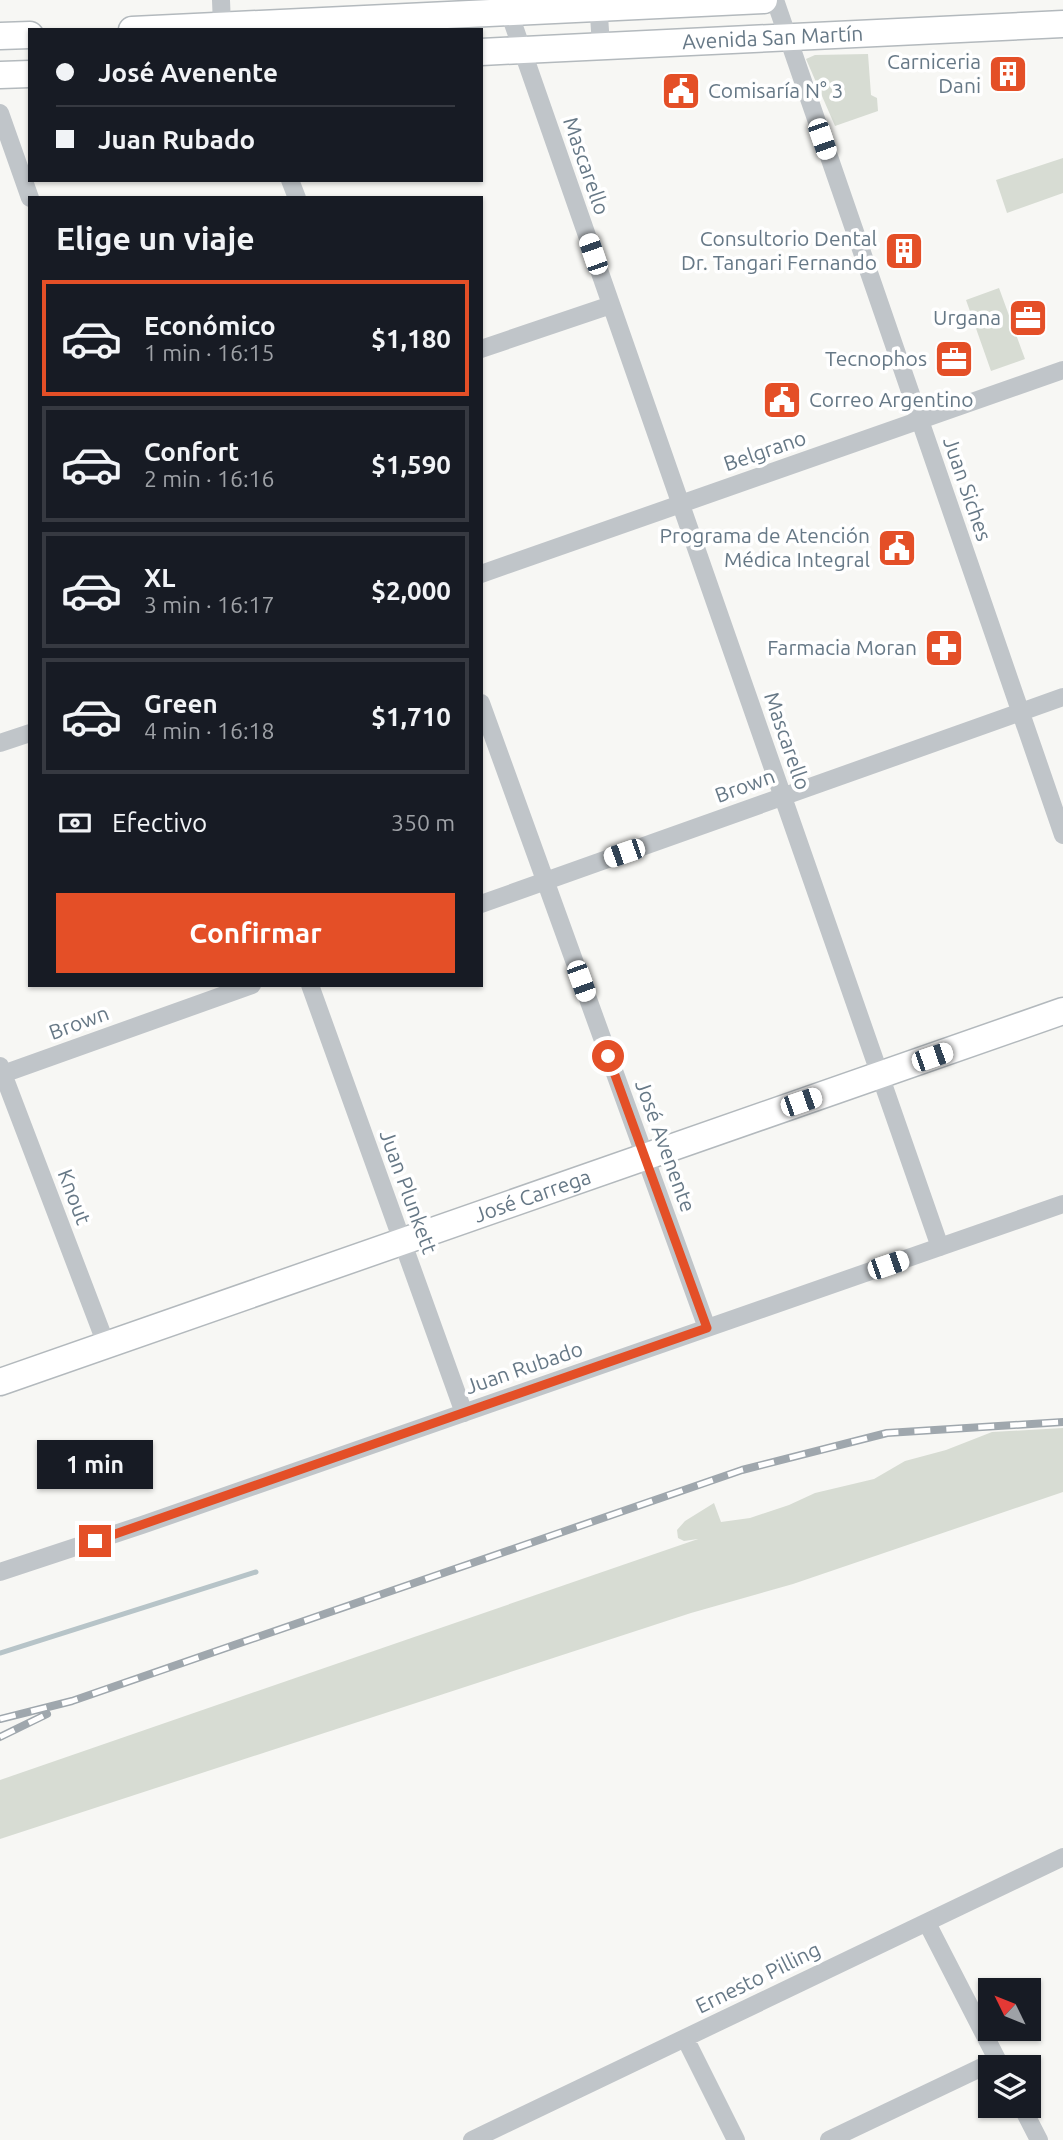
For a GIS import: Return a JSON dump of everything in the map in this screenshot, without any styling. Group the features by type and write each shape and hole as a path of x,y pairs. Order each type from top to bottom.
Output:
{"main road":[{"name":"Avenida San Martín","path":"147,28 222,18 509,12 598,4 764,0"},
{"name":"Avenida San Martín","path":"483,52 1063,24"},
{"path":"0,36 28,34"},
{"path":"0,75 28,74"},
{"name":"José Carrega","path":"0,1381 1063,1011"}],"street":[{"name":"Juan Siches","path":"775,0 1063,835"},
{"path":"598,4 601,46"},
{"name":"Mascarello","path":"509,12 940,1247"},
{"path":"0,113 29,196"},
{"path":"483,348 611,305"},
{"name":"Belgrano","path":"483,573 1063,370"},
{"name":"Brown","path":"483,903 1063,697"},
{"name":"José Avenente","path":"483,710 707,1328"},
{"path":"0,743 28,734"},
{"name":"Brown","path":"1,1071 246,987"},
{"name":"Juan Plunkett","path":"311,987 464,1413"},
{"name":"Knout","path":"1,1071 106,1344"},
{"name":"Juan Rubado","path":"0,1572 1063,1204"},
{"name":"Ernesto Pilling","path":"472,2140 1063,1857"},
{"path":"927,1923 995,2055"},
{"path":"685,2038 736,2140"},
{"path":"829,2140 978,2073"},
{"path":"1028,2118 1039,2140"}],"shaded area":[{"path":"868,54 871,95 877,98 878,111 835,126 806,59 815,55"},
{"path":"1063,158 1063,193 1007,213 996,180"},
{"path":"999,288 1025,359 991,371 966,300"},
{"path":"1063,1428 1063,1492 793,1584 691,1613 0,1839 0,1780 698,1539 684,1541 678,1538 677,1530 685,1521 714,1503 721,1522 750,1518 815,1493 874,1479 905,1461 946,1450 992,1432"}],"waterway":[{"path":"0,1653 256,1572"}],"railway":[{"path":"0,1719 72,1701 742,1470 887,1433 1063,1422"},
{"path":"0,1737 47,1714"}],"place":[{"name":"Carniceria Dani","path":"1008,74"},
{"name":"Comisaría N° 3","path":"681,91"},
{"name":"Consultorio Dental Dr. Tangari Fernando","path":"904,251"},
{"name":"Urgana","path":"1028,318"},
{"name":"Tecnophos","path":"954,359"},
{"name":"Correo Argentino","path":"782,400"},
{"name":"Programa de Atención Médica Integral","path":"897,548"},
{"name":"Farmacia Moran","path":"944,648"}],"route":[{"path":"95,1541 707,1328 608,1056"}]}
